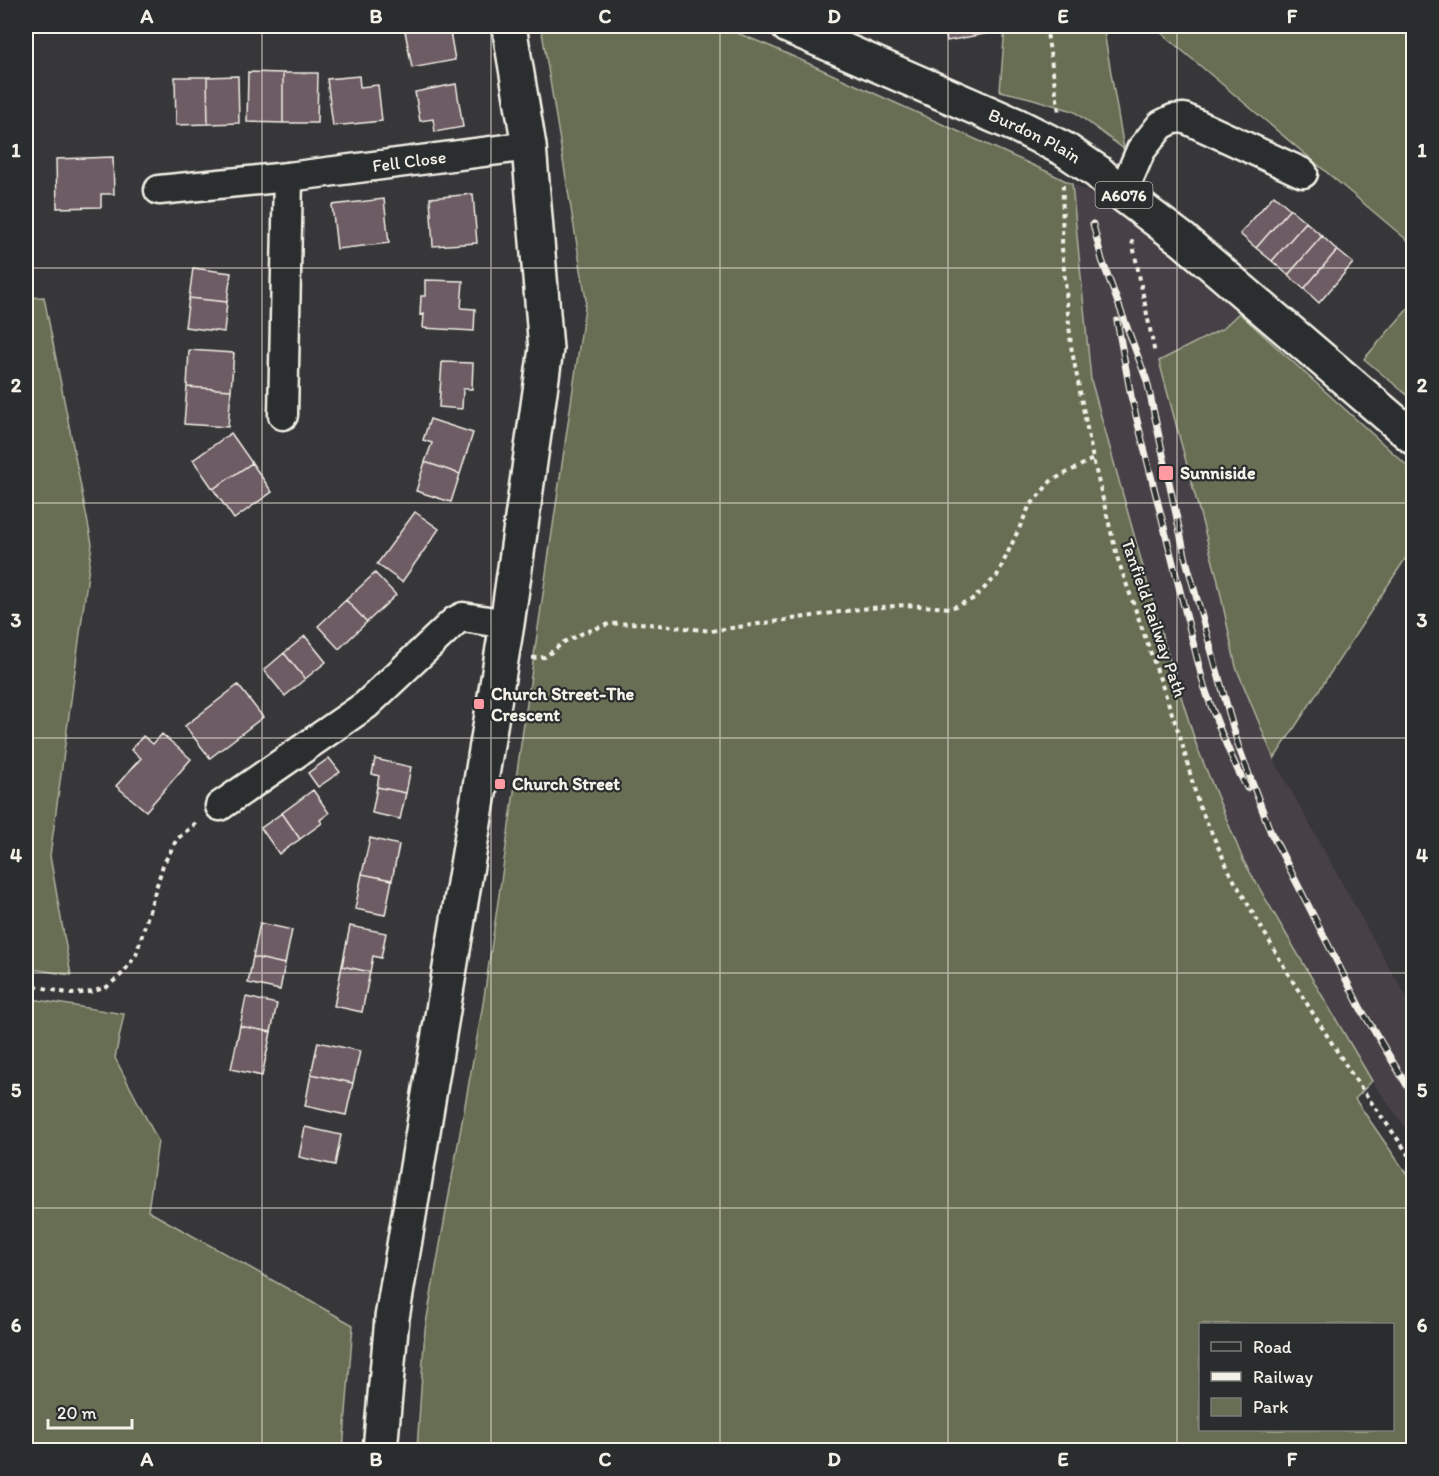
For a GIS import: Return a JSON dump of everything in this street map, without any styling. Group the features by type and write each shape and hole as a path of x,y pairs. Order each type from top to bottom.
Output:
{"main road":[{"path":"380,1450 392,1318 507,624 546,349 530,146 509,26"},
{"name":"Burdon Plain","path":"788,26 837,35 1064,149 1098,172 1122,194 1183,240 1413,438"}],"street":[{"path":"1122,194 1141,150 1161,124 1184,117 1303,172"},
{"name":"Fell Close","path":"159,190 288,177 530,146"},
{"path":"283,415 288,177"},
{"path":"220,806 366,705 455,621 463,617 507,624"}],"path":[{"name":"Tanfield Railway Path","path":"1046,26 1064,149 1062,248 1071,346 1093,459 1118,560 1180,736 1198,803 1231,875 1290,977 1354,1078 1413,1162"},
{"path":"1132,240 1155,354"},
{"path":"500,663 545,657 564,642 609,624 640,623 711,631 860,609 906,605 951,608 973,599 997,576 1029,507 1052,481 1093,459"},
{"path":"26,984 71,994 91,992 106,987 123,973 135,955 163,865 177,839 196,822 220,806"}],"shaded area":[{"path":"1072,184 1085,190 1124,217 1239,313 1222,329 1159,361 1217,577 1236,668 1274,760 1391,971 1413,1006 1413,1138 1372,1081 1244,862 1197,747 1163,639 1091,380"}],"green space":[{"path":"541,26 720,26 772,47 1072,184 1091,380 1163,639 1197,747 1244,862 1372,1081 1355,1099 1413,1183 1413,1450 417,1450 425,1329 483,1004 586,300"},
{"path":"1005,26 1103,26 1124,149 1073,111 1000,91"},
{"path":"1153,26 1413,26 1413,245"},
{"path":"44,297 92,544 50,856 71,975 26,968 26,298"},
{"path":"1413,303 1413,400 1364,359"},
{"path":"1239,313 1413,471 1413,547 1274,759 1236,667 1217,577 1159,361 1222,329"},
{"path":"26,998 124,1014 115,1058 158,1141 148,1211 353,1325 343,1450 26,1450"}],"building":[{"path":"404,26 435,26 405,31"},
{"path":"449,26 455,60 412,68 405,31"},
{"path":"944,26 988,26 990,33 947,41"},
{"path":"248,72 283,73 283,123 247,122"},
{"path":"283,73 318,73 317,123 283,123"},
{"path":"238,76 239,123 208,124 207,77"},
{"path":"359,76 360,87 378,85 382,121 333,126 327,79"},
{"path":"175,77 207,77 208,124 176,125"},
{"path":"456,84 463,127 435,132 433,119 420,121 415,92"},
{"path":"113,157 114,194 101,194 101,207 57,208 56,159"},
{"path":"473,194 477,243 433,246 430,198"},
{"path":"1274,195 1290,209 1256,248 1240,234"},
{"path":"384,199 389,243 337,249 332,205"},
{"path":"1290,209 1306,222 1272,261 1256,248"},
{"path":"1306,222 1322,236 1288,275 1272,261"},
{"path":"1322,236 1337,250 1304,289 1288,275"},
{"path":"1337,250 1353,263 1319,303 1304,289"},
{"path":"193,268 231,273 227,302 189,298"},
{"path":"425,280 463,281 461,308 475,309 474,331 423,328 424,314 420,315 421,296 425,296"},
{"path":"189,298 227,302 224,332 185,327"},
{"path":"189,350 234,353 231,390 187,387"},
{"path":"442,362 473,363 472,389 463,389 462,409 439,407"},
{"path":"187,387 231,390 228,427 184,424"},
{"path":"430,419 473,433 460,474 425,462 432,443 423,440"},
{"path":"231,433 252,463 213,489 193,460"},
{"path":"425,462 460,474 451,502 416,491"},
{"path":"252,463 272,492 234,519 213,489"},
{"path":"415,512 439,529 402,582 377,564"},
{"path":"375,573 396,595 367,622 346,600"},
{"path":"346,600 367,622 339,649 318,626"},
{"path":"305,636 326,662 305,679 284,653"},
{"path":"284,653 305,679 285,696 264,670"},
{"path":"238,685 263,717 210,758 185,726"},
{"path":"162,734 191,759 146,811 116,786 141,758 131,750 143,736 153,744"},
{"path":"329,758 340,772 318,787 308,773"},
{"path":"375,759 411,767 406,793 377,787 379,776 372,774"},
{"path":"377,787 406,793 400,819 372,813"},
{"path":"313,790 329,813 320,820 322,823 300,839 282,813"},
{"path":"282,813 300,839 279,854 261,828"},
{"path":"370,838 399,845 392,880 362,874"},
{"path":"362,874 392,880 385,915 355,909"},
{"path":"260,923 292,930 285,964 253,957"},
{"path":"350,926 386,933 381,958 373,956 370,972 342,966"},
{"path":"253,957 285,964 280,990 248,983"},
{"path":"342,966 370,972 362,1012 334,1006"},
{"path":"246,997 277,1004 271,1032 240,1026"},
{"path":"240,1026 271,1032 262,1076 231,1069"},
{"path":"318,1042 360,1051 353,1083 311,1074"},
{"path":"311,1074 353,1083 346,1115 305,1106"},
{"path":"305,1127 341,1135 335,1165 299,1157"}],"railway":[{"path":"1093,224 1102,260 1147,381 1186,560 1238,745 1271,833 1361,1009 1414,1097"},
{"path":"1117,321 1131,396 1204,686 1223,738 1247,788"}],"place":[{"name":"Sunniside","path":"1166,473"},
{"name":"Church Street-The Crescent","path":"479,704"},
{"name":"Church Street","path":"500,784"}]}
